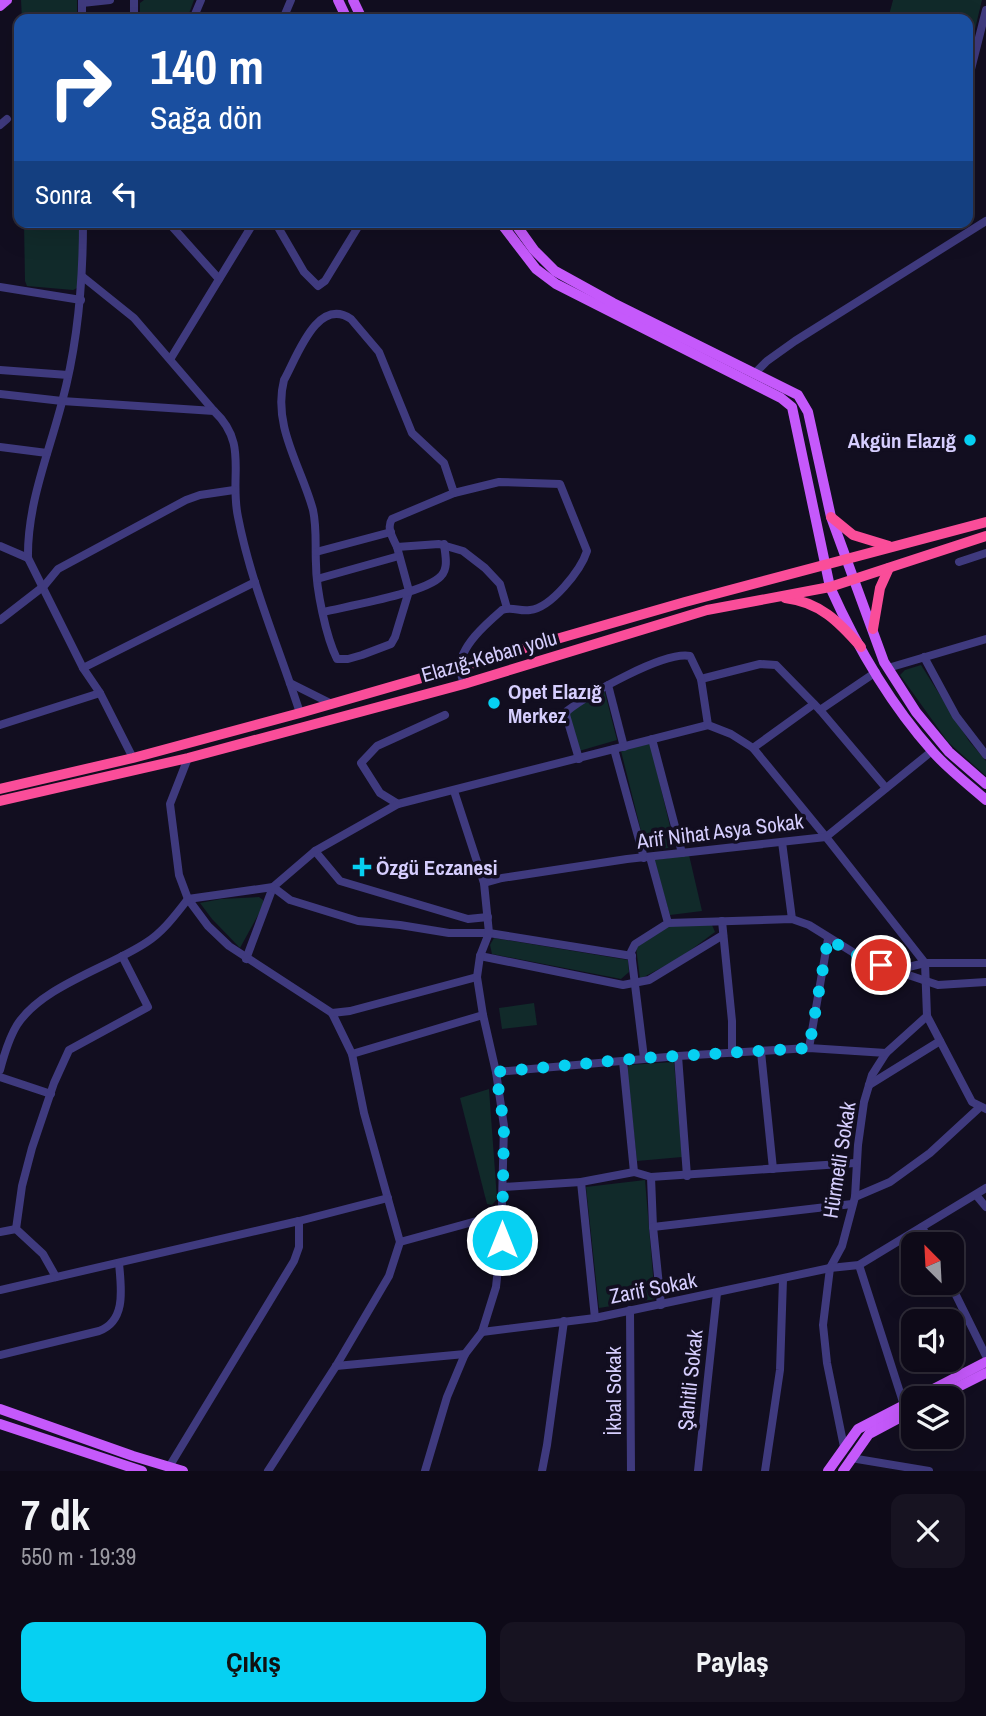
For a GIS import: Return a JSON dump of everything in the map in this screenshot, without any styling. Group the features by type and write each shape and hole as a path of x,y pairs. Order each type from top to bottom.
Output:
{"highway":[{"path":"831,517 847,532 860,539 892,547"},
{"name":"Elazığ-Keban yolu","path":"0,789 133,758 300,713 825,564 986,522"},
{"name":"Elazığ-Keban yolu","path":"0,801 188,758 464,684 707,610 830,587 986,536"},
{"path":"873,629 880,588 889,568"},
{"path":"775,597 806,602 827,612 861,647"}],"main road":[{"path":"0,6 7,0"},
{"path":"504,228 536,269 556,284 781,398 792,407 830,587 861,647 900,710 932,751 986,800"},
{"path":"518,228 534,250 555,271 792,392 802,400 810,422 831,517 888,668 916,712 949,752 986,784"},
{"path":"943,1386 986,1362"},
{"path":"960,1386 986,1373"},
{"path":"828,1471 858,1429 901,1408"},
{"path":"0,1409 183,1471"},
{"path":"843,1471 869,1434 901,1411"},
{"path":"0,1424 127,1469 142,1471"}],"street":[{"path":"82,1 110,0"},
{"path":"973,61 986,10"},
{"path":"754,374 795,341 986,221"},
{"path":"83,228 81,300 68,375 28,539 28,558 83,668 100,693 133,758"},
{"path":"173,228 219,279"},
{"path":"171,358 250,228"},
{"path":"278,228 304,272 318,286 325,281 357,228"},
{"path":"83,277 125,309 171,358 227,426 236,446 234,490 237,516 255,582 300,713"},
{"path":"0,288 81,300"},
{"path":"454,493 444,463 412,433 379,352 356,323 346,315 323,316 314,326 284,380 282,390 284,429 313,511 317,579 323,612 337,659 348,659 391,644 395,637 409,591 391,532 390,523 393,519 481,484 560,484 587,551 584,559 554,597 534,610 507,608 498,613 470,643 464,652 460,668 464,684"},
{"path":"0,370 68,375"},
{"path":"0,394 214,411"},
{"path":"0,447 47,453"},
{"path":"0,620 44,586 58,569 169,508 200,495 234,490"},
{"path":"316,552 391,532"},
{"path":"317,579 427,543 444,544 463,551 492,574 502,588 507,608"},
{"path":"323,612 427,586 442,575 446,568 444,544"},
{"path":"0,547 28,558"},
{"path":"959,562 986,553"},
{"path":"83,668 255,582"},
{"path":"888,668 986,639"},
{"path":"579,758 567,711 608,685 670,658 687,654 693,658 701,680 708,725"},
{"path":"924,657 957,716 985,751"},
{"path":"701,680 768,663 781,669 886,788"},
{"path":"753,748 876,672"},
{"path":"290,683 332,704"},
{"path":"608,685 624,747"},
{"path":"0,725 100,693"},
{"path":"398,804 380,793 362,763 377,746 445,715"},
{"path":"246,959 273,887 315,851 398,804 708,725 731,734 753,748 925,963 927,1016 972,1102 983,1108 930,1153 890,1182 853,1201 653,1227"},
{"path":"653,739 681,853"},
{"path":"614,749 668,923"},
{"name":"Arif Nihat Asya Sokak","path":"484,883 502,878 647,857 826,836 932,751"},
{"path":"188,758 170,804 179,875 188,900 208,926 246,959 332,1013 352,1054 364,1113 400,1242 389,1276 336,1366 268,1471"},
{"path":"425,1471 447,1396 465,1354 482,1332 496,1287 502,1240 504,1126 477,977 480,957 489,933 488,917 484,883 454,791"},
{"path":"782,842 792,919"},
{"path":"315,851 340,881 468,919 488,917"},
{"path":"0,1070 17,1024 36,1005 74,981 148,942 188,900 273,887 290,900 358,921 449,933 489,933 632,956"},
{"path":"643,1058 631,952 635,944 668,923 792,919 809,925 867,961 938,985 986,982"},
{"path":"722,921 732,1021 732,1053"},
{"path":"480,957 623,985 649,980 723,935"},
{"path":"809,1048 828,939"},
{"path":"16,1229 22,1186 32,1148 69,1050 148,1007 122,956"},
{"path":"895,970 925,963 986,963"},
{"path":"332,1013 350,1011 477,977"},
{"path":"352,1054 483,1015"},
{"name":"Hürmetli Sokak","path":"844,1447 827,1363 823,1325 830,1268 842,1246 853,1201 855,1163 872,1075 886,1053 927,1016"},
{"path":"869,1085 940,1041"},
{"path":"496,1072 643,1058 809,1048 886,1053"},
{"path":"761,1052 773,1169"},
{"path":"678,1056 687,1176"},
{"path":"623,1061 634,1172"},
{"path":"0,1077 51,1094"},
{"path":"503,1187 581,1182 634,1172 651,1177 687,1176 855,1163"},
{"path":"651,1177 660,1305"},
{"path":"581,1182 595,1318"},
{"path":"905,1386 859,1265 986,1188"},
{"path":"976,1195 986,1207"},
{"path":"0,1290 387,1198"},
{"path":"400,1242 502,1214"},
{"path":"169,1467 294,1261 299,1247 299,1221"},
{"path":"922,1227 925,1232"},
{"path":"0,1232 16,1229"},
{"path":"16,1229 43,1254 56,1277"},
{"path":"0,1354 99,1331 110,1326 119,1311 119,1263"},
{"name":"Zarif Sokak","path":"482,1332 595,1318 830,1268 859,1265"},
{"path":"765,1471 780,1370 783,1279"},
{"name":"Şahitli Sokak","path":"698,1471 717,1293"},
{"path":"956,1295 986,1356"},
{"name":"İkbal Sokak","path":"631,1310 631,1471"},
{"path":"541,1471 564,1321"},
{"path":"336,1366 465,1354"},
{"path":"274,1471 278,1456"},
{"path":"851,1458 929,1471"}],"green space":[{"path":"21,0 77,0 77,14 22,14"},
{"path":"144,0 194,0 189,14 140,14 140,3"},
{"path":"893,0 982,0 973,37 973,14 889,14"},
{"path":"24,228 80,228 80,282 77,288 73,290 27,286"},
{"path":"921,665 969,741 986,761 986,776 948,742 900,675 905,670"},
{"path":"604,689 617,740 579,751 568,713"},
{"path":"650,743 675,847 646,851 621,751"},
{"path":"689,855 702,911 670,915 655,860"},
{"path":"259,897 263,900 263,906 240,948 200,903 221,899"},
{"path":"671,925 712,925 715,932 680,958 640,979 636,947"},
{"path":"494,938 628,960 629,972 621,979 492,954 490,945"},
{"path":"534,1003 537,1025 502,1029 499,1008"},
{"path":"674,1062 682,1157 637,1161 627,1069 629,1065"},
{"path":"489,1089 497,1199 492,1205 487,1204 460,1098"},
{"path":"645,1180 655,1299 599,1308 586,1187"}],"place":[{"name":"Akgün Elazığ","path":"970,440"},
{"name":"Opet Elazığ Merkez","path":"494,703"},
{"name":"Özgü Eczanesi","path":"362,867"}],"route":[{"path":"502,1240 504,1126 496,1072 643,1058 809,1048 828,939 867,961 881,965"}]}
